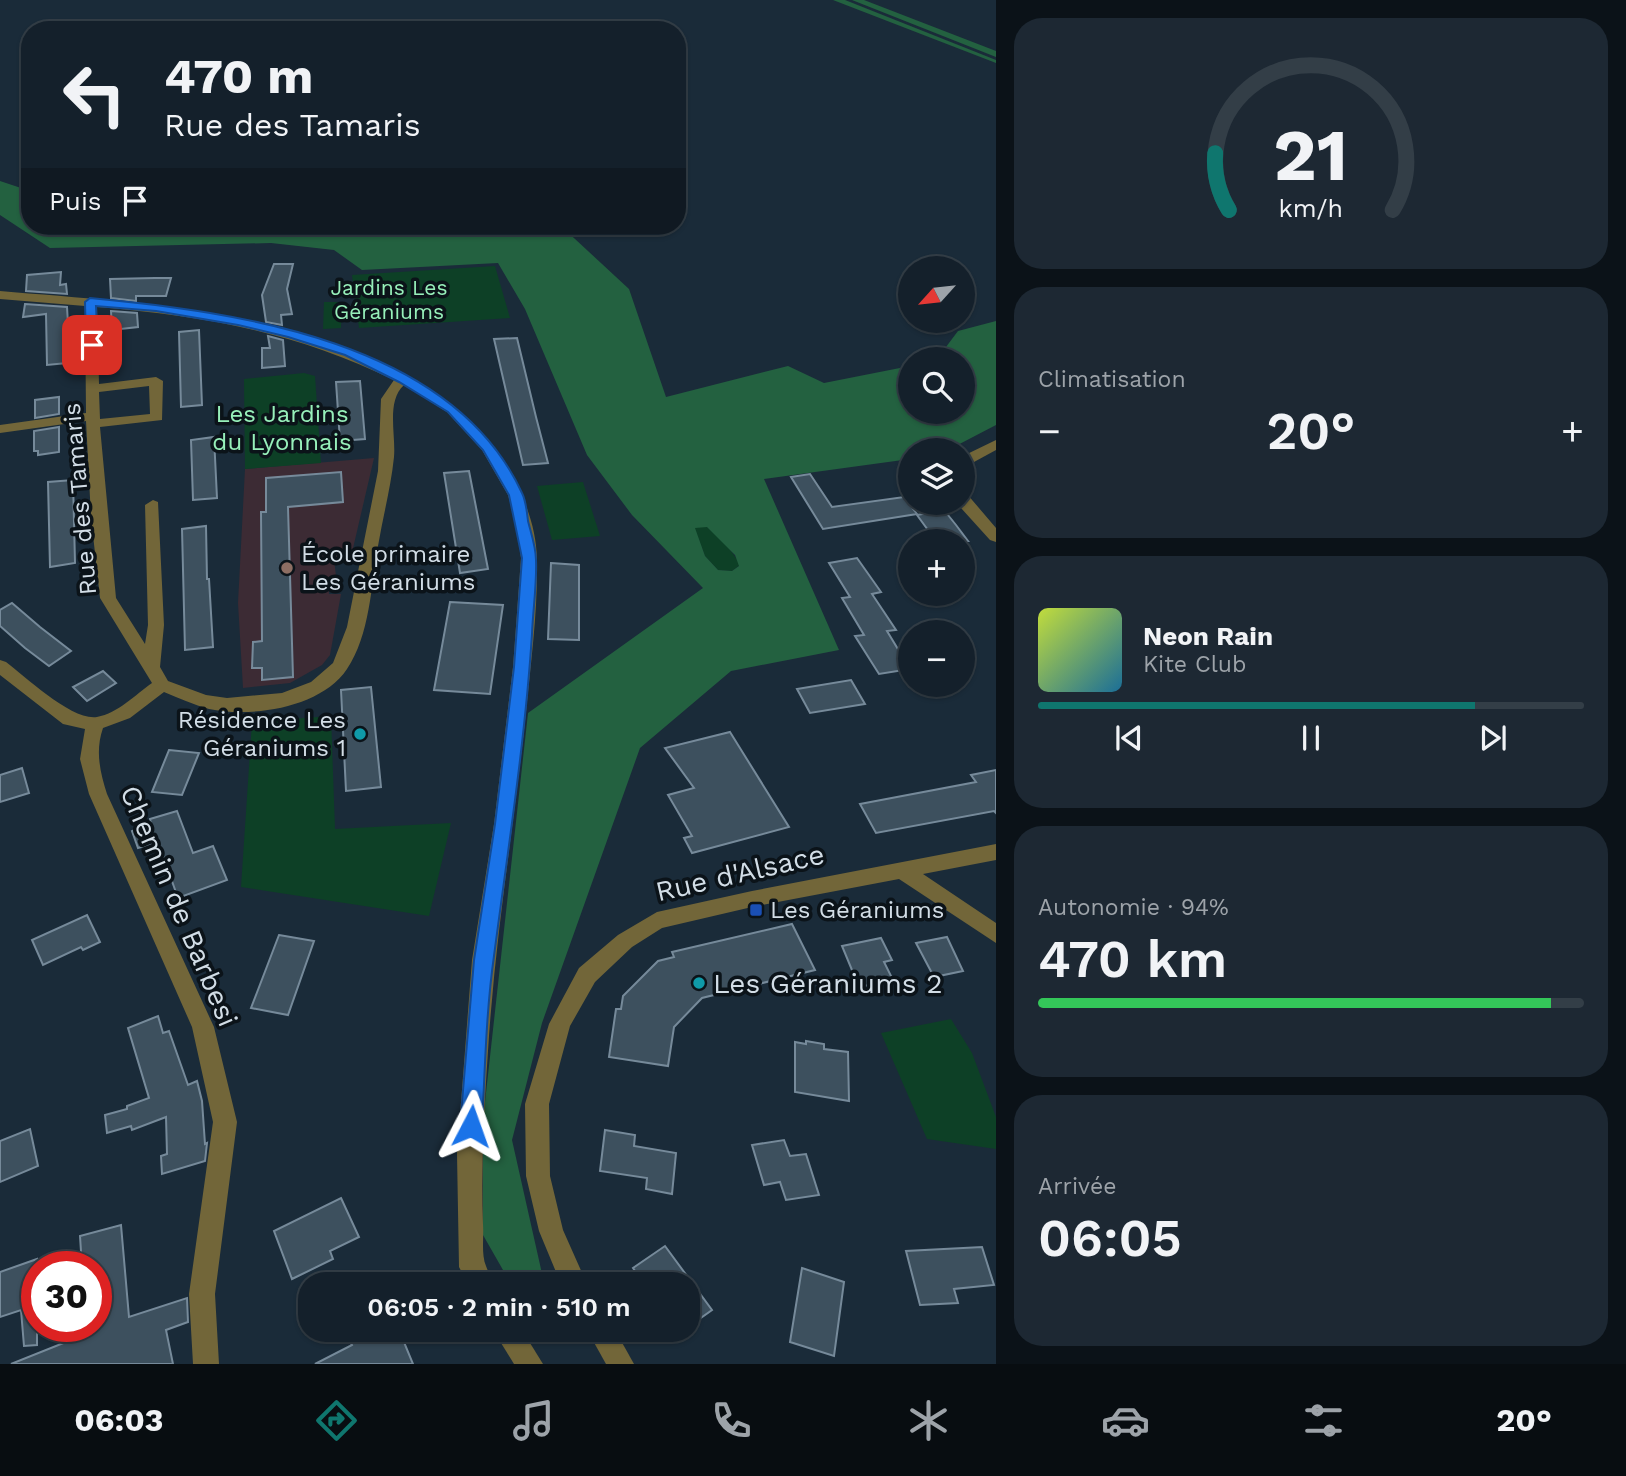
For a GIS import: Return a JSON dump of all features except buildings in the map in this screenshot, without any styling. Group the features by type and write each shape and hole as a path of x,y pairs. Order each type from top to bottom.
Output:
{"street":[{"path":"0,295 156,308 292,334 349,353 452,409 488,448 516,495 529,558 522,667 504,824 484,960 469,1154 472,1267 475,1272"},
{"name":"Rue des Tamaris","path":"90,302 93,419 99,517 108,598 162,685"},
{"path":"0,666 69,719 96,724 124,713 162,685 210,703 243,706 275,701 308,690 338,670 347,652 368,558 388,443 388,397 391,388 403,380"},
{"path":"0,429 93,419 157,416 156,381 93,389"},
{"path":"975,455 996,444"},
{"path":"151,667 156,625 153,505"},
{"path":"975,515 996,537"},
{"name":"Chemin de Barbesi","path":"96,724 88,742 90,770 98,794 204,1027 225,1122 202,1294 206,1364"},
{"name":"Rue d'Alsace","path":"569,1272 551,1231 538,1175 537,1104 560,1024 587,975 625,941 657,921 996,852"},
{"path":"902,870 996,934"},
{"path":"514,1342 530,1364"},
{"path":"607,1342 621,1364"}],"shaded area":[{"name":"École primaire Les Géraniums","path":"374,458 351,557 334,559 336,576 328,577 329,594 341,594 330,655 322,665 290,683 243,688 238,603 245,469"}],"green space":[{"path":"833,0 845,0 996,60 996,63"},
{"path":"852,0 864,0 996,51 996,57"},
{"path":"0,181 21,188 21,229 0,215"},
{"path":"30,235 571,235 629,289 666,397 788,366 824,383 898,368 898,424 975,424 975,347 946,347 956,333 975,333 975,327 996,321 996,425 971,438 898,438 898,461 764,479 839,650 731,671 640,748 542,1023 512,1140 542,1272 504,1272 483,1235 483,1120 528,713 703,588 632,515 587,455 525,309 498,263 362,270 334,250 271,243 50,248","holes":["707,527 735,555 739,566 732,571 718,570 705,556 695,528"]},
{"name":"Jardins Les Géraniums","path":"495,266 510,318 359,328 352,275"},
{"path":"324,302 342,302 341,328 323,329"},
{"name":"Les Jardins du Lyonnais","path":"304,373 315,376 321,463 245,469 244,379"},
{"path":"583,482 600,536 552,540 537,486"},
{"path":"694,527 707,527 712,531 740,565 732,571 718,570 705,556"},
{"path":"331,716 335,829 451,823 429,916 241,887 252,722"},
{"path":"951,1019 972,1053 996,1117 996,1149 927,1139 881,1033"}],"place":[{"name":"École primaire Les Géraniums","path":"287,568"},
{"name":"Résidence Les Géraniums 1","path":"360,734"},
{"name":"Les Géraniums","path":"756,910"},
{"name":"Les Géraniums 2","path":"699,983"}],"route":[{"path":"92,345 90,302 156,308 238,322 292,334 349,353 373,363 452,409 488,448 516,495 525,527 529,558 522,667 504,824 484,960 471,1126"}]}
